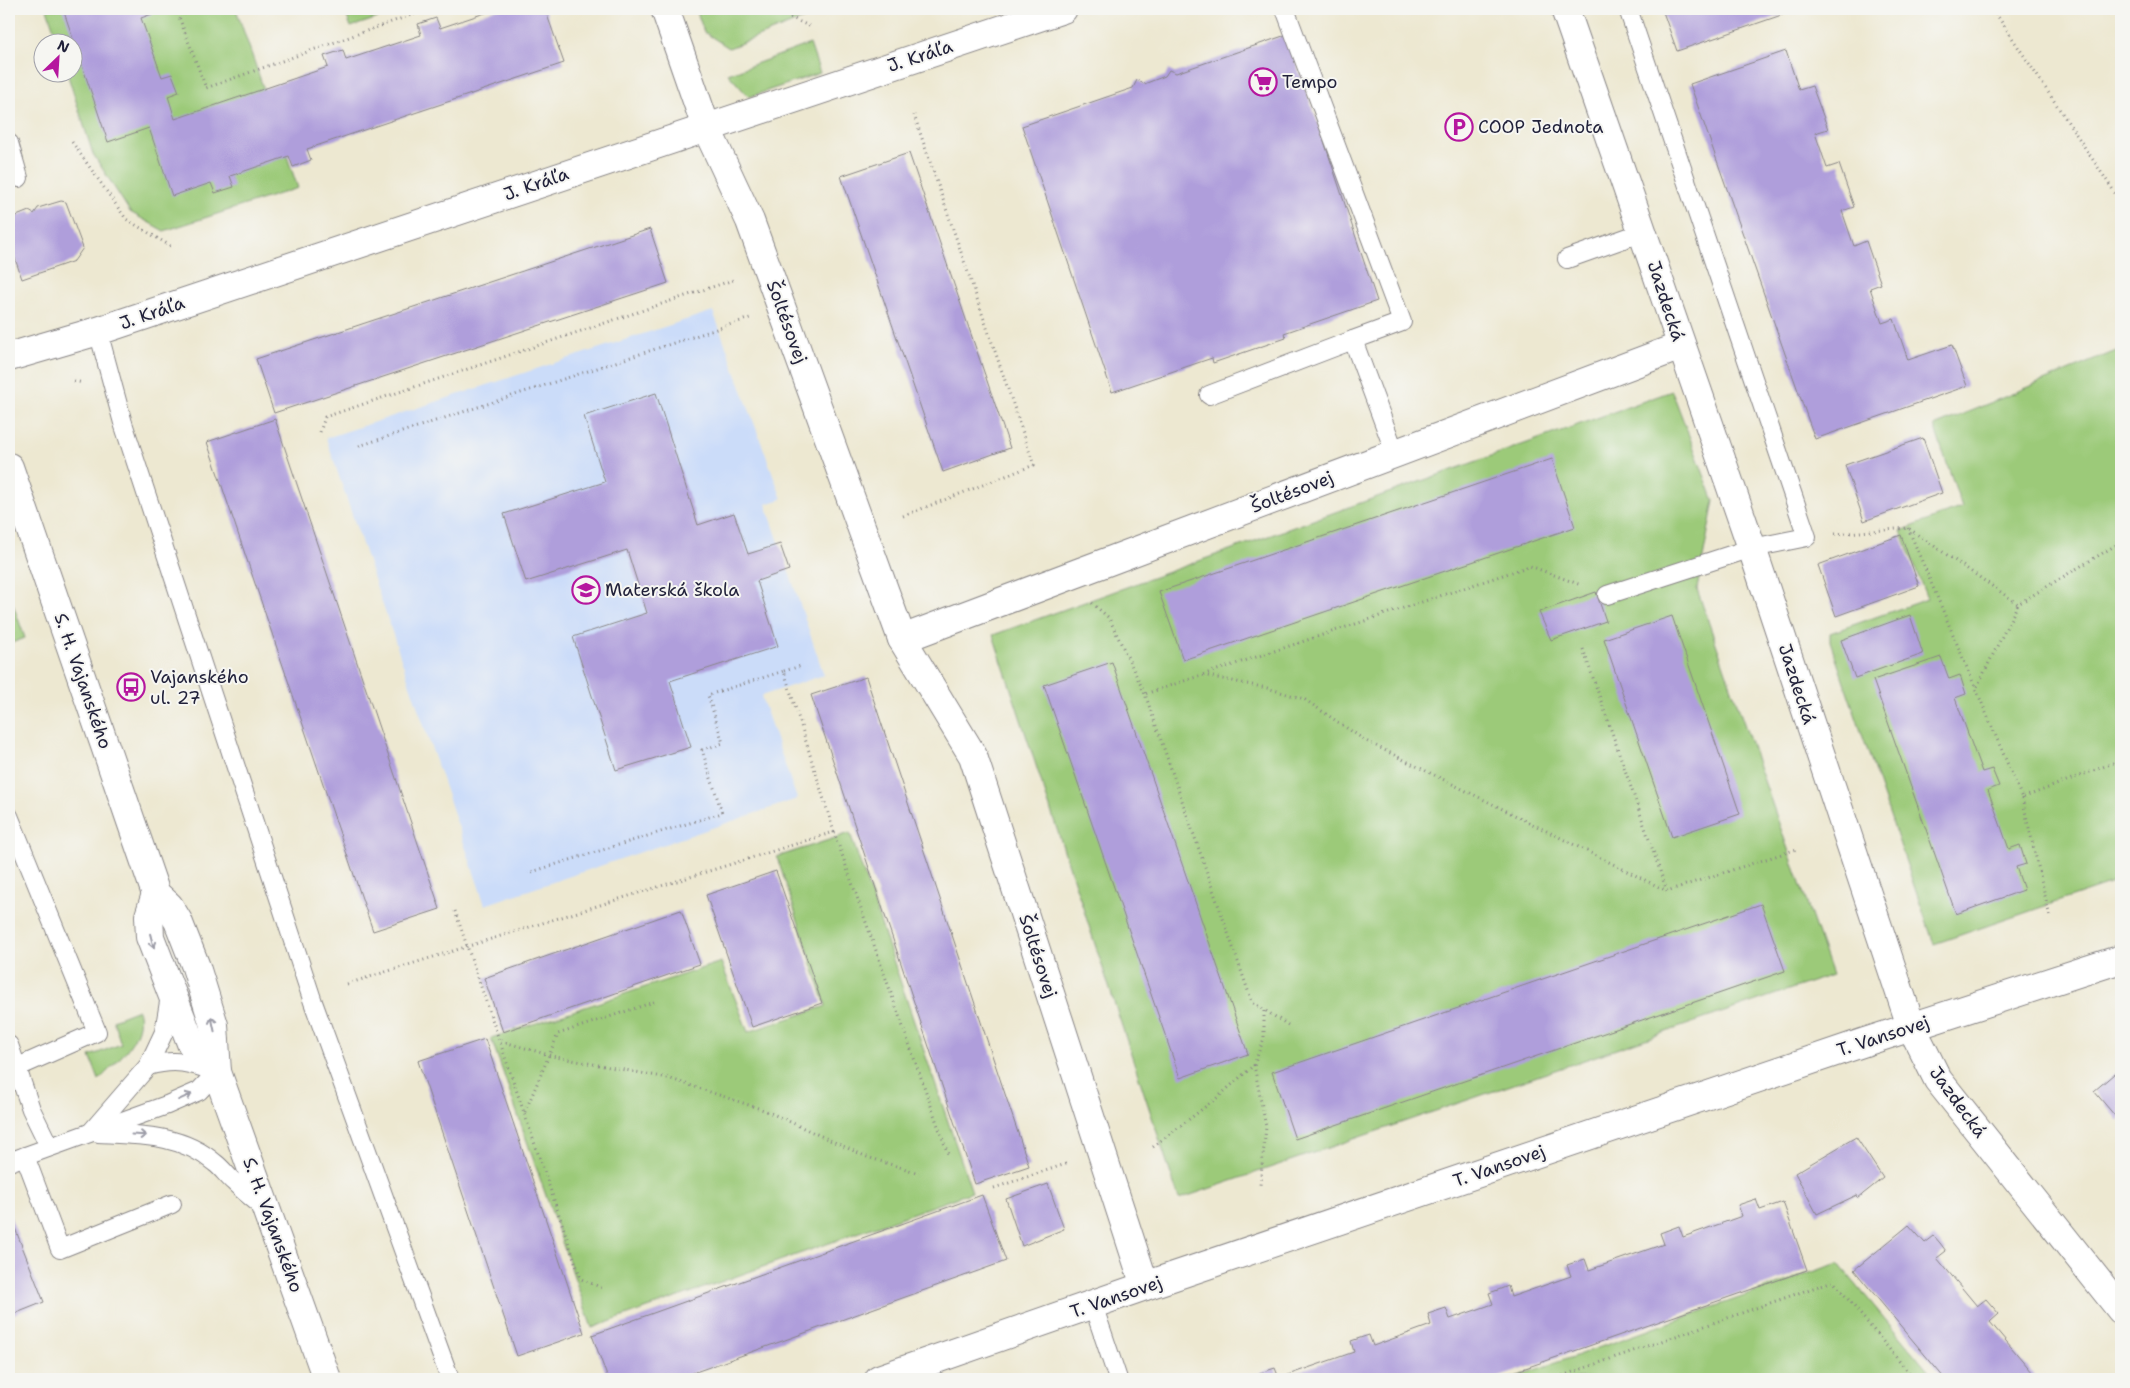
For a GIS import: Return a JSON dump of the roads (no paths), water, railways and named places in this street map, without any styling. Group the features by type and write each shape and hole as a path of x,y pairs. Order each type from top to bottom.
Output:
{"street":[{"name":"Šoltésovej","path":"665,9 706,127 750,221 902,639 973,756 1145,1286"},
{"name":"J. Kráľa","path":"9,357 98,331 1063,9"},
{"name":"Jazdecká","path":"1565,9 1752,548 1912,1026 1938,1080 2121,1310"},
{"name":"Šoltésovej","path":"902,639 1681,346"},
{"name":"S. H. Vajanského","path":"9,467 156,894 169,906 178,921 196,967 214,1025 217,1072 326,1379"},
{"name":"S. H. Vajanského","path":"156,894 149,916 150,938 191,1043 217,1072"},
{"name":"T. Vansovej","path":"879,1379 1145,1286 1912,1026 2121,959"}],"lane":[{"path":"1209,395 1402,322 1285,9"},
{"path":"1607,595 1752,548 1807,537 1628,9"},
{"path":"9,143 20,178"},
{"path":"1567,260 1643,232"},
{"path":"98,331 123,423 313,1002 450,1379"},
{"path":"1353,340 1395,453"},
{"path":"9,816 97,1032 18,1067"},
{"path":"90,1132 148,1066 164,1032 170,992"},
{"path":"9,1045 31,1109 49,1146"},
{"path":"148,1066 161,1062 184,1061 217,1072 199,1091 158,1109 49,1146 17,1159 60,1249 172,1204"},
{"path":"90,1132 156,1136 196,1149 215,1162 235,1183 268,1212"},
{"path":"1093,1305 1118,1379"}],"place":[{"name":"Tempo","path":"1263,82"},
{"name":"COOP Jednota","path":"1459,127"},
{"name":"Materská škola","path":"586,590"},
{"name":"Vajanského ul. 27","path":"131,687"}]}
